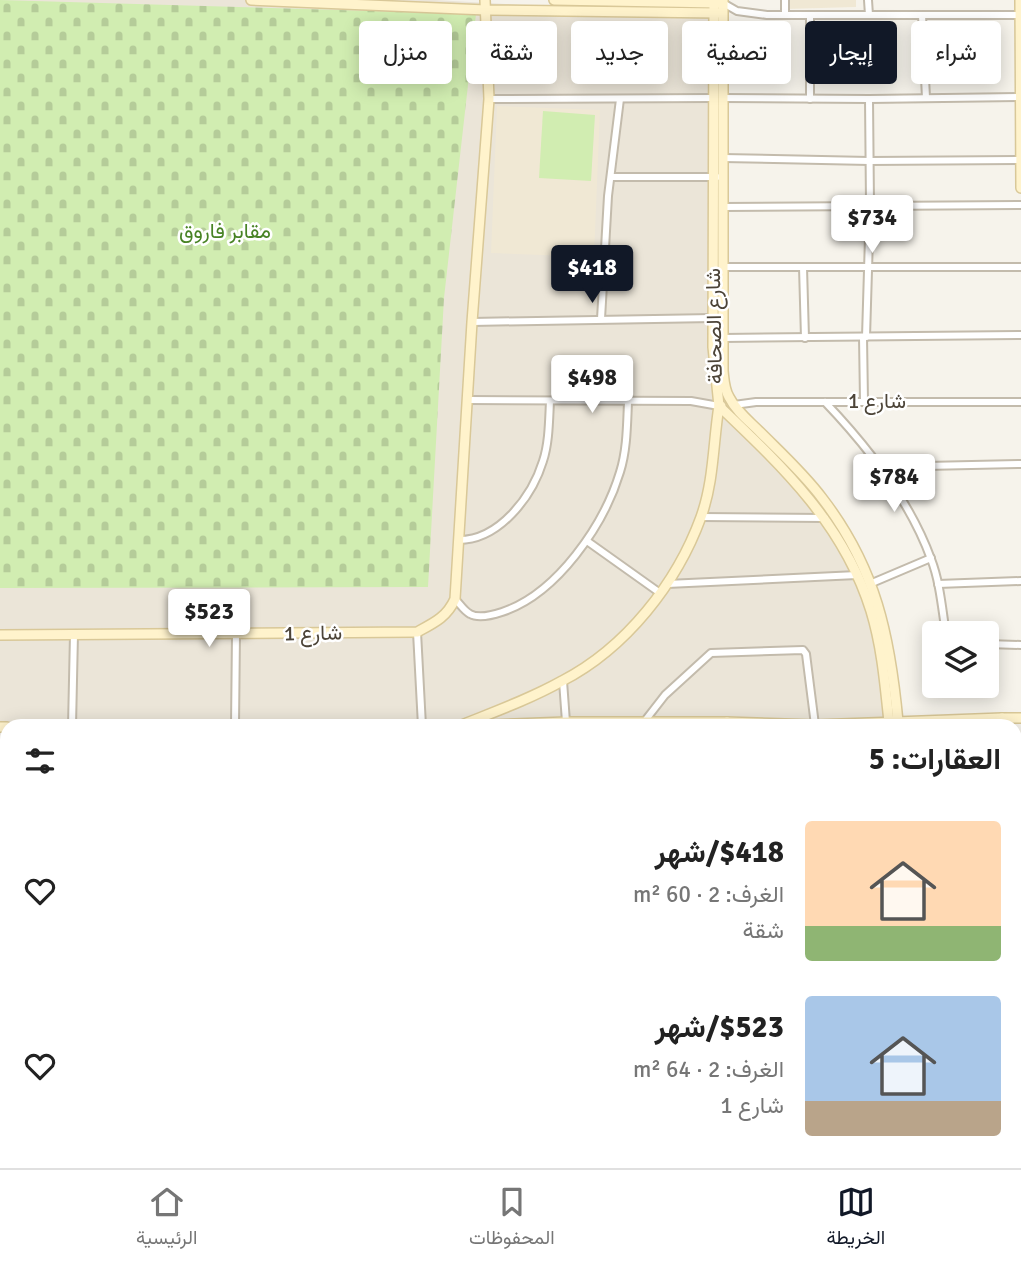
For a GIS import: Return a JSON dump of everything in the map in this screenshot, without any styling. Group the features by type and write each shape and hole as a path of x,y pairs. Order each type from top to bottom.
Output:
{"street":[{"path":"251,0 461,9 486,5 553,12 720,6"},
{"path":"553,12 552,0 720,6 785,15 1020,15"},
{"path":"785,0 785,15"},
{"path":"868,0 869,15"},
{"path":"1020,2 1021,188"},
{"name":"شارع الصحافة","path":"720,6 713,318 713,362 719,406 789,473 825,518 857,575 872,612 892,719"},
{"path":"461,9 477,15 482,21"},
{"path":"810,15 810,99"},
{"path":"922,15 926,98"},
{"path":"422,719 417,632 442,619 451,610 455,599 489,84"},
{"path":"489,99 869,99 1020,96"},
{"name":"شارع الصحافة","path":"718,98 723,158 718,176 723,207 725,385 734,405 822,498 847,534 872,583 890,652 893,719"},
{"path":"601,319 608,196 620,99"},
{"path":"864,401 869,268 869,99"},
{"path":"723,158 1021,160"},
{"path":"611,177 718,176"},
{"path":"723,207 1021,205"},
{"path":"723,267 1021,267"},
{"path":"803,267 805,338"},
{"path":"472,322 713,318"},
{"path":"723,338 1021,335"},
{"path":"468,400 691,401 719,406 734,405"},
{"path":"459,540 473,540 488,533 510,515 528,491 544,459 550,401"},
{"path":"455,599 471,615 479,617 510,610 535,595 559,573 587,541 620,474 628,402"},
{"name":"شارع 1","path":"734,405 756,402 1021,402"},
{"path":"825,402 879,467 912,516 931,558 944,621"},
{"path":"476,719 563,681 616,642 667,584 701,517 707,495 719,406"},
{"path":"879,467 1021,464"},
{"path":"701,517 825,518"},
{"path":"587,541 660,593"},
{"path":"872,583 931,558"},
{"path":"667,584 857,575"},
{"path":"938,584 1021,581"},
{"name":"شارع 1","path":"0,635 417,632"},
{"path":"72,719 74,634"},
{"path":"235,719 236,634"},
{"path":"999,644 1021,645"},
{"path":"646,719 665,695 711,653 803,650 806,654 815,719"},
{"path":"563,681 566,719"}],"shaded area":[{"path":"0,0 435,0 715,16 715,21 682,21 682,84 716,84 717,393 804,477 860,554 887,719 0,719"},
{"path":"787,0 856,0 856,7 786,9"},
{"path":"497,106 600,110 594,257 491,253"}],"green space":[{"name":"مقابر فاروق","path":"0,0 476,14 475,21 466,21 466,84 468,84 444,298 428,587 0,588"},
{"path":"543,111 595,115 591,181 539,178"}]}
